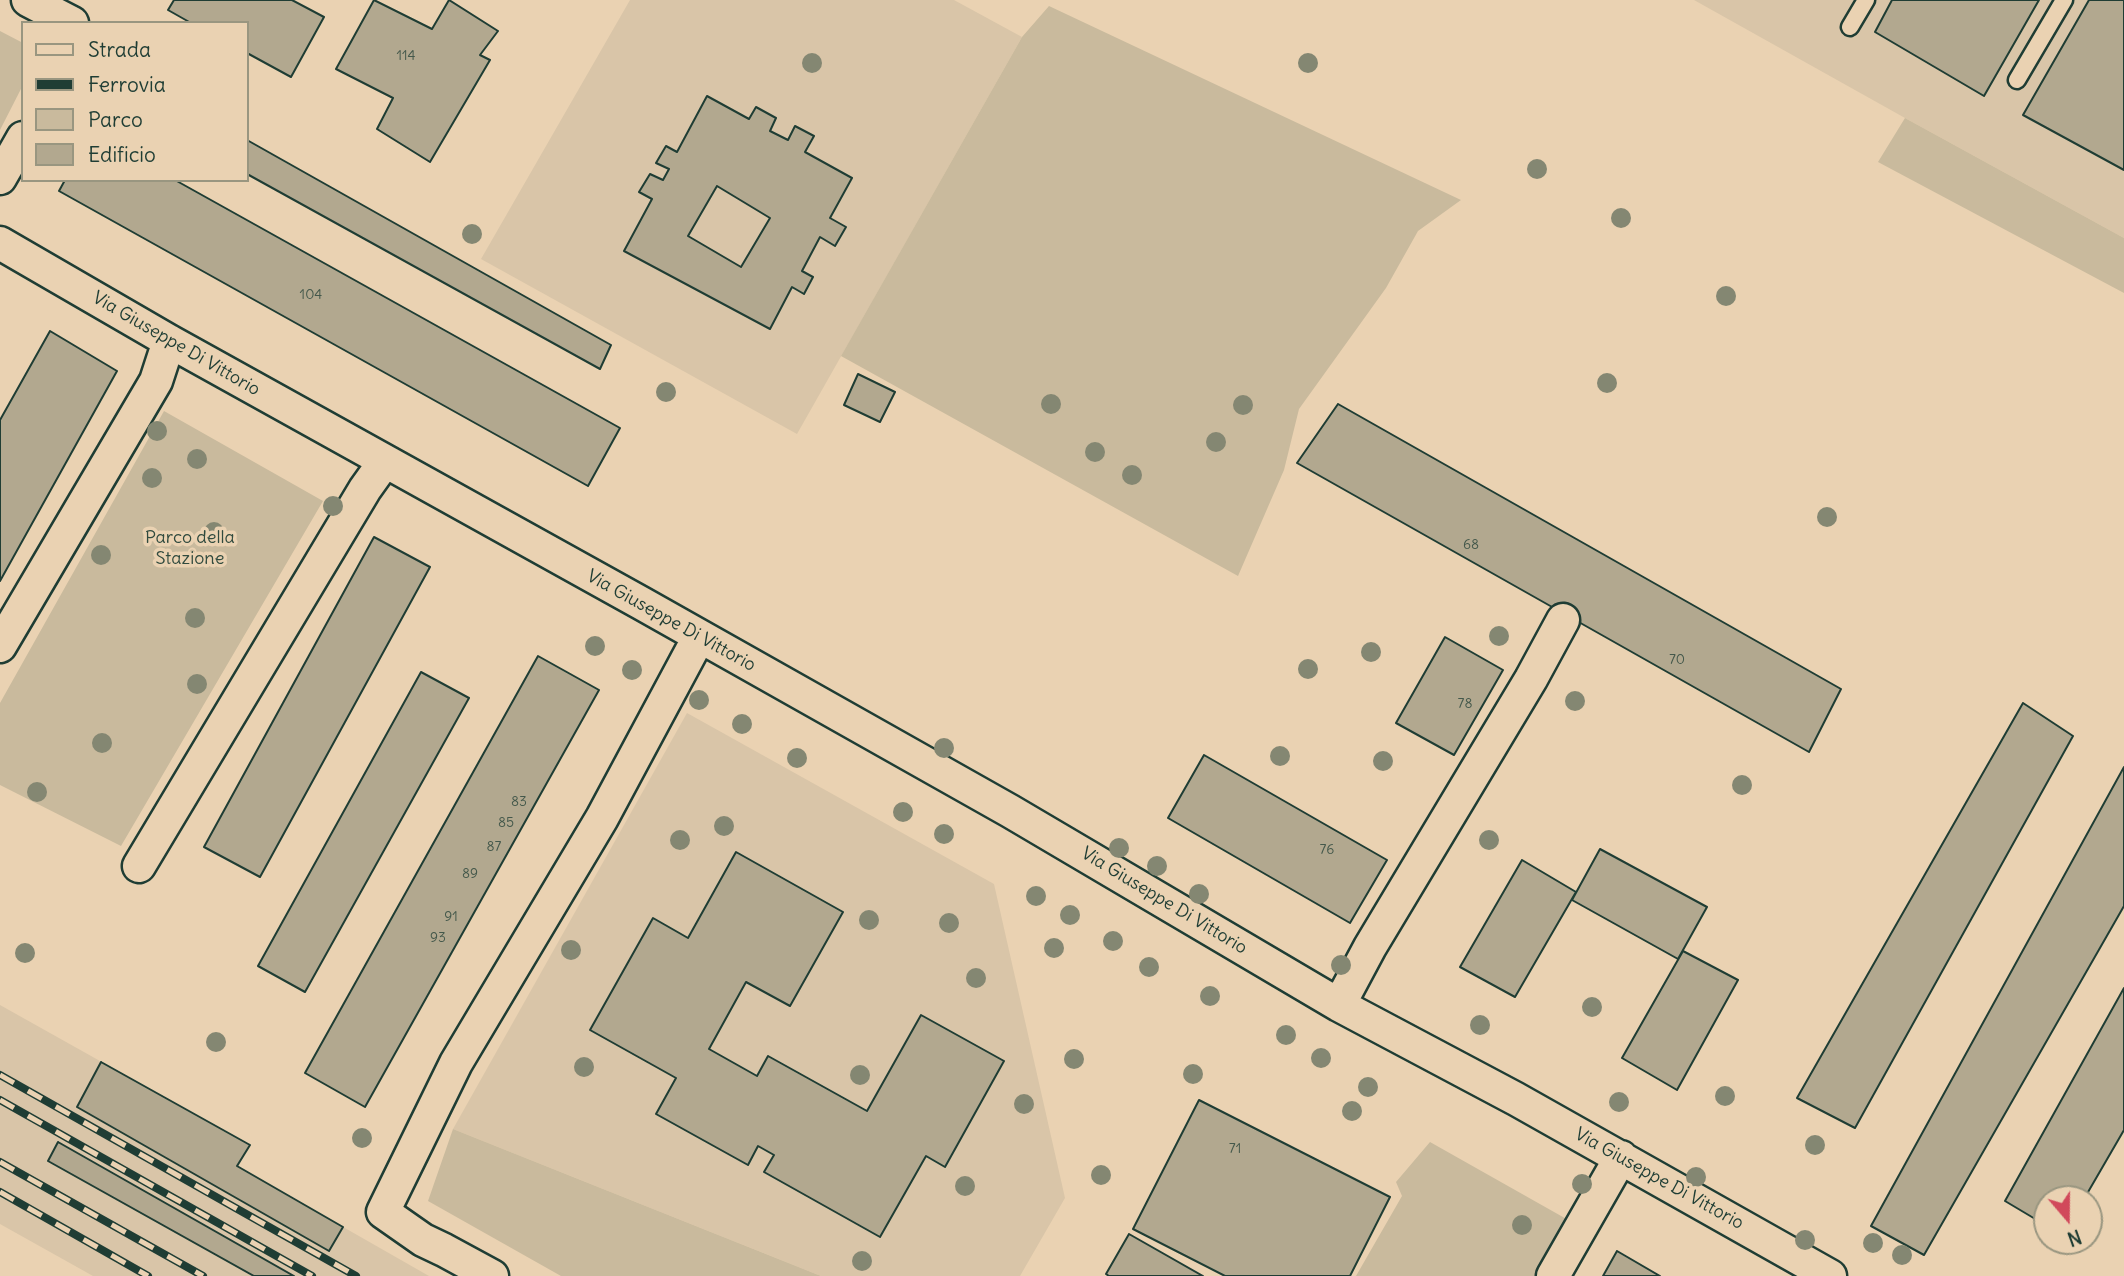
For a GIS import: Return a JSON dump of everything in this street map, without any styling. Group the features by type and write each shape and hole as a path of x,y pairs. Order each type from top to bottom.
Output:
{"street":[{"path":"29,0 68,21"},
{"path":"0,178 21,141"},
{"name":"Via Giuseppe Di Vittorio","path":"0,243 169,341 1070,845 1339,1005 1621,1157 1830,1276"},
{"path":"0,646 156,381 169,341"},
{"path":"139,866 365,489 385,461"},
{"path":"1339,1005 1370,947 1531,679 1563,620"},
{"path":"492,1276 423,1240 383,1212 456,1063 602,818 699,637"},
{"path":"1553,1276 1621,1157"}],"lane":[{"path":"1850,27 1866,0"},
{"path":"2017,80 2064,0"}],"shaded area":[{"path":"630,0 954,0 1022,37 797,434 481,259"},
{"path":"1694,0 2124,0 2124,238 1905,118"},
{"path":"687,713 994,884 1065,1198 1020,1276 821,1276 453,1129"},
{"path":"0,1005 250,1145 238,1167 429,1276 93,1276 0,1224"}],"green space":[{"path":"1049,6 1461,200 1418,231 1386,288 1299,409 1284,470 1238,576 841,356 1022,37"},
{"path":"0,31 21,42 21,89 0,130"},
{"path":"1905,118 2124,238 2124,293 1878,162"},
{"name":"Parco della Stazione","path":"164,411 323,501 121,846 0,785 0,703"},
{"path":"453,1129 821,1276 561,1276 428,1201"},
{"path":"1430,1142 1570,1221 1538,1276 1356,1276 1402,1196 1396,1182"}],"building":[{"path":"174,0 292,0 324,17 291,77 248,54 248,21 187,21 168,10"},
{"path":"374,0 432,29 449,0 498,31 480,55 490,60 430,162 377,129 393,98 336,69"},
{"path":"1892,0 2039,0 1984,96 1875,32"},
{"path":"2089,0 2124,0 2124,170 2023,115"},
{"path":"707,96 749,119 756,107 776,118 770,131 788,140 795,126 814,136 805,152 852,178 830,218 846,227 835,246 820,237 802,271 813,277 804,294 792,287 770,329 624,251 652,199 639,192 650,174 663,180 669,169 656,163 666,146 677,152","holes":["717,186 770,218 741,267 688,236"]},
{"path":"248,141 611,345 600,369 248,175"},
{"path":"64,182 179,182 620,428 588,486 59,191"},
{"path":"50,331 117,371 0,581 0,420"},
{"path":"858,374 895,392 880,422 844,405"},
{"path":"1338,404 1841,689 1809,752 1297,463"},
{"path":"374,537 430,567 260,877 204,847"},
{"path":"1445,637 1503,670 1454,755 1396,723"},
{"path":"538,656 599,690 365,1107 305,1073"},
{"path":"421,672 469,698 305,992 258,966"},
{"path":"2023,703 2073,736 1855,1128 1797,1098"},
{"path":"1204,755 1387,860 1350,923 1168,818"},
{"path":"2124,767 2124,906 1924,1255 1871,1226"},
{"path":"1600,849 1707,907 1678,959 1572,900"},
{"path":"736,852 843,912 790,1006 746,982 709,1049 757,1076 768,1056 867,1111 921,1015 1004,1061 945,1167 926,1156 880,1237 764,1172 774,1155 758,1146 748,1165 656,1114 676,1078 590,1030 653,918 688,938"},
{"path":"1522,860 1576,892 1515,997 1460,967"},
{"path":"1683,951 1738,980 1677,1090 1622,1058"},
{"path":"2124,988 2124,1130 2092,1185 2033,1185 2033,1218 2005,1201"},
{"path":"101,1062 250,1145 237,1166 343,1227 329,1251 77,1107"},
{"path":"1199,1100 1390,1197 1350,1276 1225,1276 1133,1229"},
{"path":"58,1142 294,1276 254,1276 48,1161"},
{"path":"1129,1234 1203,1276 1109,1276 1106,1274"},
{"path":"1617,1251 1660,1276 1603,1276"}],"railway":[{"path":"0,1075 356,1276"},
{"path":"0,1100 312,1276"},
{"path":"0,1162 203,1276"},
{"path":"0,1192 148,1276"}]}
